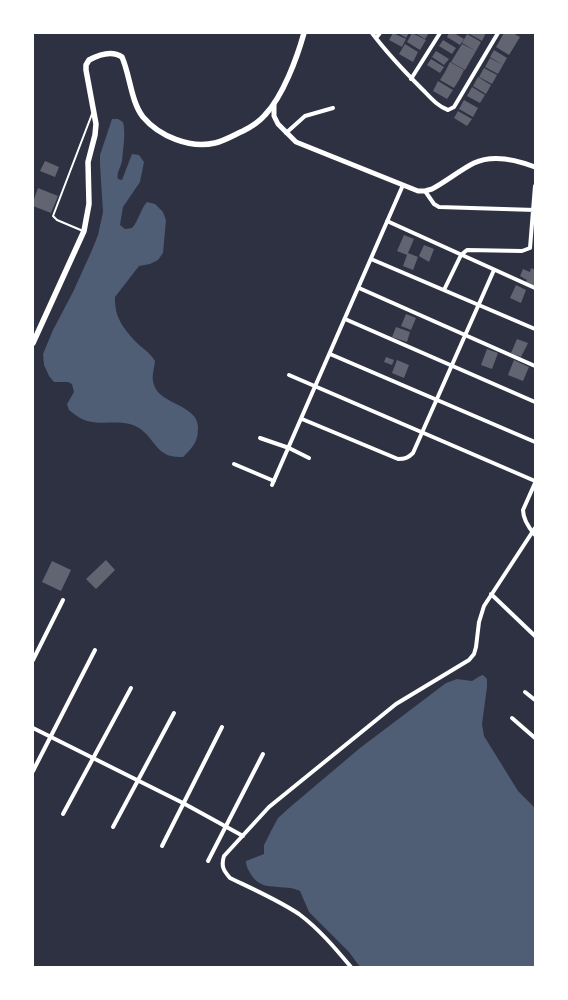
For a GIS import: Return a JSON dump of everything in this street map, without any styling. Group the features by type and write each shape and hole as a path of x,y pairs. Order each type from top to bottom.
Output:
{"main road":[{"path":"33,343 84,231 90,204 88,162 95,135 96,124 86,70 86,65 89,60 111,53 122,57 137,105 142,116 153,127 183,142 198,144 214,143 254,125 265,116 274,104 290,74 304,33"}],"street":[{"path":"372,33 396,64 440,107 448,110 454,107 498,33"},
{"path":"376,38 380,33"},
{"path":"411,79 440,33"},
{"path":"274,104 274,116 278,124 296,142 418,191 425,191 440,184 475,162 489,159 515,161 535,167"},
{"path":"286,133 305,116 333,108"},
{"path":"234,464 273,483 403,185"},
{"path":"444,290 461,255 467,250 522,251 530,248 535,186"},
{"path":"425,191 434,204 439,207 534,210"},
{"path":"387,222 535,288"},
{"path":"371,259 535,329"},
{"path":"302,419 398,460 404,459 413,454 494,270"},
{"path":"359,288 535,366"},
{"path":"345,319 535,402"},
{"path":"330,354 535,442"},
{"path":"289,375 535,482 523,510 523,514 534,531 484,606 474,654 469,660 396,704 269,807 224,856 222,864 224,871 230,878 287,906 300,915 336,949 351,967"},
{"path":"260,438 289,448 309,458"},
{"path":"492,594 535,636"},
{"path":"33,660 63,600"},
{"path":"33,771 95,650"},
{"path":"63,814 131,688"},
{"path":"525,692 535,700"},
{"path":"113,827 174,713"},
{"path":"512,718 535,738"},
{"path":"162,846 222,727"},
{"path":"33,728 183,803 243,836"},
{"path":"208,861 263,754"}],"lane":[{"path":"84,231 57,220 53,216 94,110"}],"water":[{"path":"112,119 118,119 123,122 124,127 122,161 118,172 118,179 122,180 132,154 139,155 144,162 140,182 123,207 120,225 125,229 132,228 147,202 155,204 163,212 166,220 163,253 158,260 150,264 139,266 115,297 117,315 121,324 155,361 153,379 157,391 186,409 197,420 198,433 196,441 183,457 173,457 166,454 155,445 141,429 133,425 122,423 99,423 84,420 77,416 69,410 67,404 74,392 72,384 68,382 54,382 49,376 44,365 43,354 53,330 73,292 98,235 103,212 100,155"},
{"path":"483,675 487,679 482,724 484,736 518,791 535,808 535,967 360,967 349,952 309,912 300,891 262,884 252,876 247,867 246,861 264,854 264,845 278,818 360,748 446,683 457,679 472,681"}],"building":[{"path":"393,33 406,39 402,47 389,40"},
{"path":"398,33 409,33 406,38"},
{"path":"412,33 426,40 420,50 407,42"},
{"path":"415,33 429,33 425,39"},
{"path":"449,33 454,33 464,39 460,45 447,37"},
{"path":"468,33 486,33 482,41"},
{"path":"504,33 513,33 520,37 509,55 496,47"},
{"path":"467,34 481,42 476,51 462,43"},
{"path":"443,40 456,48 452,54 439,46"},
{"path":"405,44 418,52 413,62 399,54"},
{"path":"462,44 476,51 465,70 451,62"},
{"path":"494,50 507,58 503,65 490,57"},
{"path":"436,51 449,59 444,65 432,57"},
{"path":"490,58 503,65 498,74 485,67"},
{"path":"431,59 444,67 440,73 427,65"},
{"path":"450,62 464,70 459,80 445,72"},
{"path":"484,68 497,75 492,84 479,77"},
{"path":"445,72 459,80 454,88 440,80"},
{"path":"478,77 491,85 486,94 473,86"},
{"path":"438,81 453,90 447,99 433,91"},
{"path":"472,87 485,95 480,103 467,96"},
{"path":"464,100 478,108 473,117 459,109"},
{"path":"458,111 472,119 467,126 454,118"},
{"path":"45,161 59,167 55,177 40,171"},
{"path":"38,188 58,196 51,213 33,206"},
{"path":"404,235 414,239 408,253 418,257 413,270 403,266 407,255 397,251"},
{"path":"424,245 434,249 429,262 419,256"},
{"path":"531,268 535,270 535,286 526,282 527,280 520,276 523,269 530,272"},
{"path":"516,285 526,290 521,303 510,298"},
{"path":"406,314 416,318 411,330 401,326"},
{"path":"396,327 410,332 407,342 392,337"},
{"path":"517,339 528,343 521,357 511,353"},
{"path":"487,349 498,353 492,369 481,365"},
{"path":"386,357 394,360 392,365 384,362"},
{"path":"397,360 409,365 404,378 392,373"},
{"path":"514,360 529,367 523,381 508,375"},
{"path":"106,560 115,570 96,589 86,579"},
{"path":"52,561 71,570 61,591 42,582"}]}
